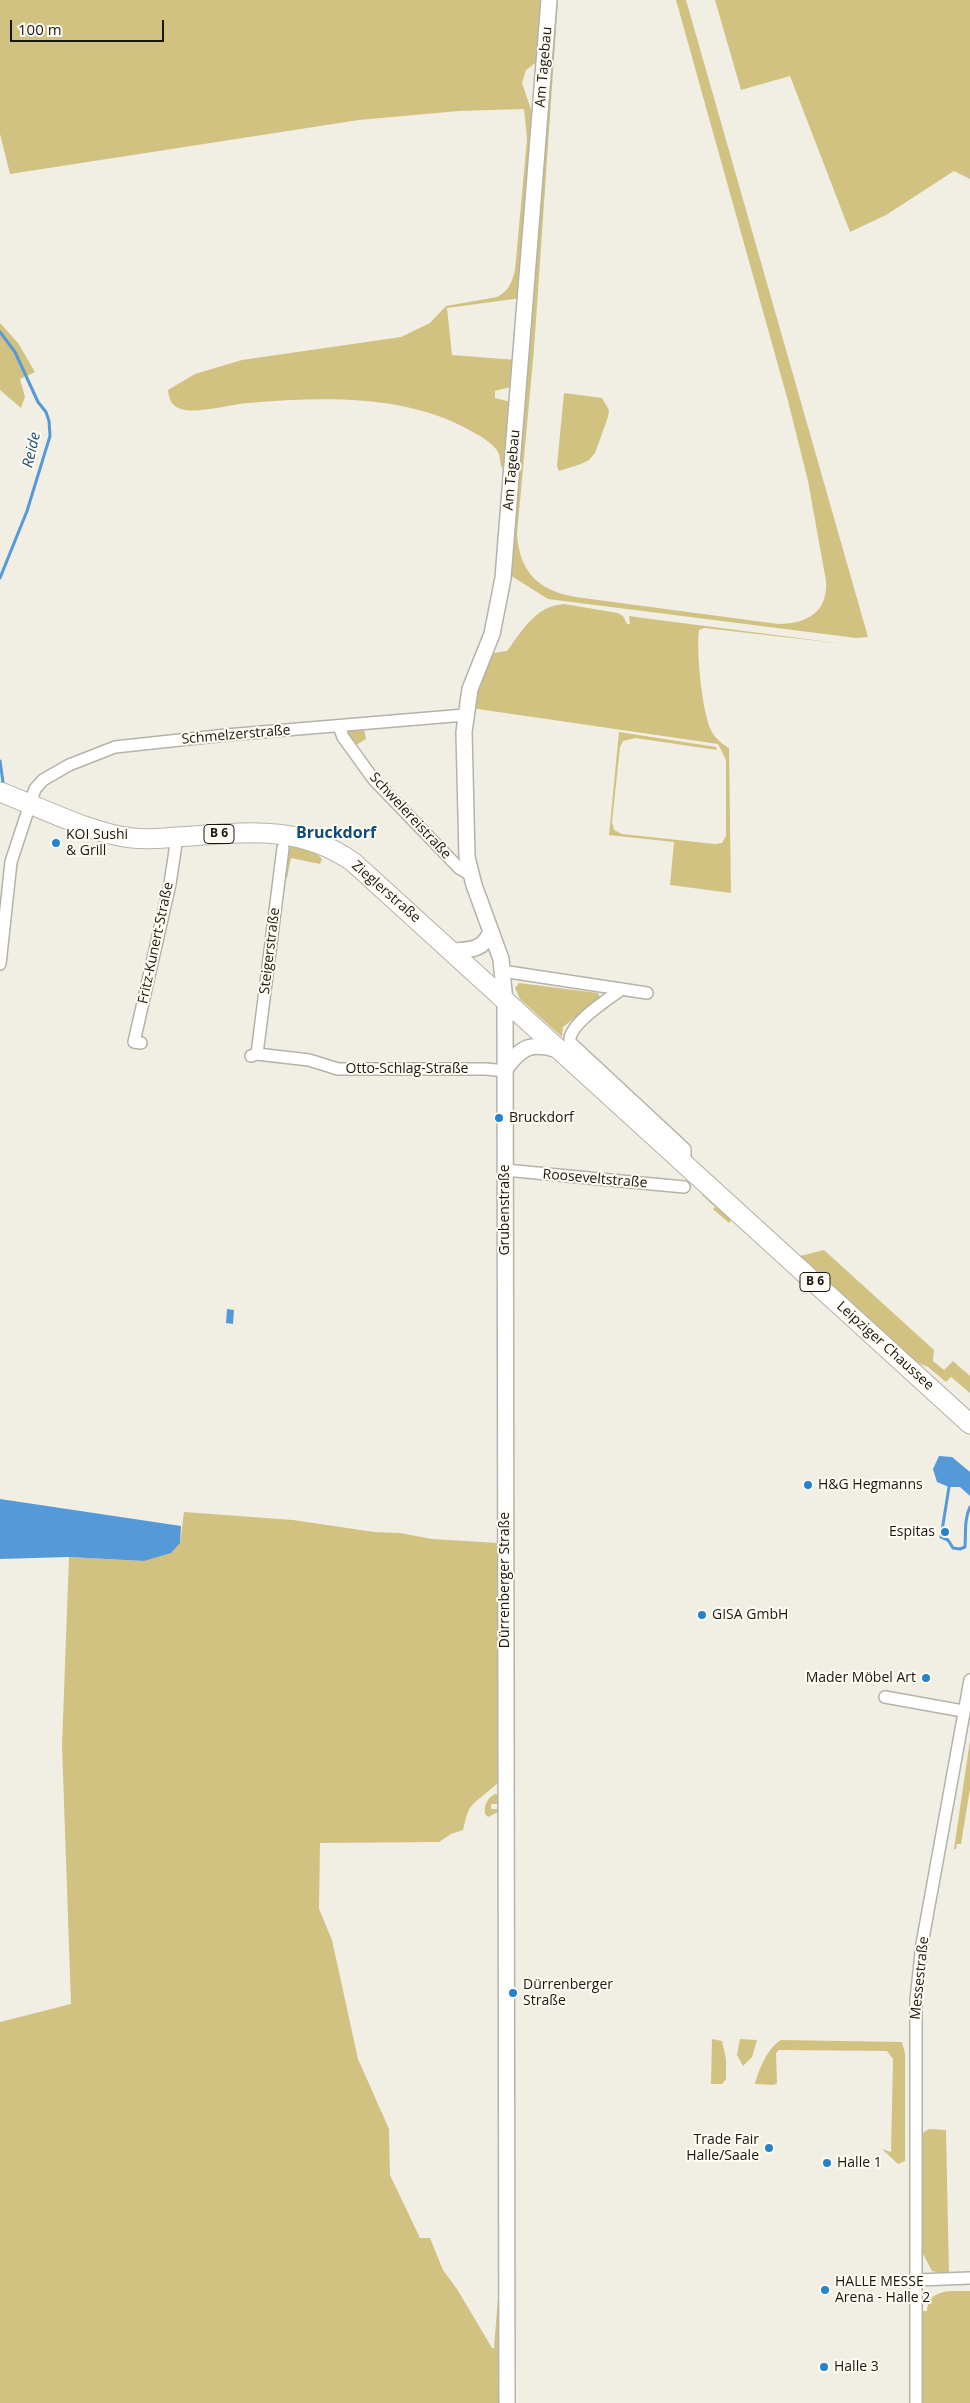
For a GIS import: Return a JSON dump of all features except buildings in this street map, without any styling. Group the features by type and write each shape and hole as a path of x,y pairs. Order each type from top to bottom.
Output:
{"main road":[{"name":"Zieglerstraße","path":"4,793 118,835 148,839 267,833 285,834 313,840 339,853 353,862 452,951 505,1002 564,1046 711,1188"},
{"name":"Leipziger Chaussee","path":"711,1188 970,1424"}],"street":[{"name":"Am Tagebau","path":"505,1002 502,970 492,932 471,875 467,857 465,715 470,689 492,634 503,578 549,0"},
{"name":"Schmelzerstraße","path":"0,964 11,862 34,789 43,780 69,765 115,747 465,715"},
{"name":"Schwelereistraße","path":"339,726 343,737 374,780 459,868 471,875"},
{"name":"Fritz-Kunert-Straße","path":"141,1043 134,1042 170,884 177,837"},
{"name":"Steigerstraße","path":"254,1055 283,848"},
{"path":"452,951 474,950 482,946 492,932"},
{"path":"502,970 647,992"},
{"path":"505,1070 519,1052 527,1048 540,1045 564,1046 573,1028 622,989"},
{"name":"Grubenstraße","path":"505,1002 505,1418"},
{"name":"Otto-Schlag-Straße","path":"254,1055 309,1060 338,1069 505,1070"},
{"name":"Rooseveltstraße","path":"505,1170 684,1187"},
{"name":"Dürrenberger Straße","path":"505,1418 507,2403"},
{"name":"Messestraße","path":"916,2403 915,2037 918,1972 970,1680"},
{"path":"885,1697 963,1711"},
{"path":"917,2280 970,2278"}],"shaded area":[{"path":"0,0 541,0 537,50 538,61 526,70 522,83 534,118 521,298 447,308 452,355 516,360 515,386 495,391 495,398 511,402 508,469 501,467 498,452 493,445 482,437 446,419 419,410 391,404 334,399 249,403 191,411 175,406 169,397 168,390 195,374 242,360 401,337 430,323 446,306 501,295 509,286 515,270 527,139 524,109 459,111 359,120 10,174 0,134"},
{"path":"553,0 558,0 534,349 517,534 523,561 529,572 545,587 569,596 778,624 798,622 806,619 819,609 826,592 826,581 808,481 788,401 676,0 686,0 868,637 856,638 548,599 510,575"},
{"path":"715,0 970,0 970,179 954,171 886,215 850,232 790,76 741,90"},
{"path":"0,323 18,343 35,372 20,379 25,397 21,408 0,390"},
{"path":"564,393 602,398 609,410 595,453 589,460 581,464 559,471 557,466"},
{"path":"564,604 618,613 623,616 627,624 630,624 629,616 845,644 704,628 699,630 699,666 708,724 719,741 729,748 731,893 670,885 674,842 609,835 619,732 716,747 717,750 635,738 623,741 620,747 612,822 614,830 622,834 715,844 722,843 726,836 726,760 718,744 471,708 487,659 493,653 507,651 524,627 537,614 545,609"},
{"path":"364,729 366,739 356,745 367,763 347,737 348,731"},
{"path":"290,845 316,853 322,859 320,864 291,858 287,878 284,877"},
{"path":"519,983 598,993 600,998 563,1027 562,1037 520,999 515,988"},
{"path":"702,1195 706,1195 732,1219 729,1223 713,1209 715,1207"},
{"path":"824,1250 934,1350 933,1361 944,1370 953,1361 970,1376 970,1393 951,1377 946,1382 928,1367 916,1362 800,1256"},
{"path":"184,1512 293,1520 374,1532 400,1533 432,1539 498,1543 500,1548 502,1778 471,1806 463,1830 451,1834 439,1842 320,1843 319,1909 332,1940 358,2059 389,2129 390,2175 420,2238 430,2238 443,2270 457,2289 492,2348 494,2348 498,2298 503,2298 503,2403 0,2403 0,2022 71,2004 62,1745 69,1557 144,1561 180,1543"},
{"path":"970,1740 970,1789 961,1844 957,1844 956,1849 954,1849"},
{"path":"495,1794 500,1795 500,1804 491,1804 491,1809 500,1809 500,1811 488,1817 485,1814 485,1808 488,1800"},
{"path":"712,2039 722,2041 726,2059 726,2079 722,2084 711,2084"},
{"path":"740,2039 757,2040 752,2057 743,2066 737,2055"},
{"path":"781,2040 902,2042 905,2053 905,2161 898,2164 882,2149 891,2152 893,2059 887,2051 779,2050 776,2053 777,2083 774,2085 755,2084 761,2066 768,2054 776,2043"},
{"path":"929,2129 946,2130 949,2275 932,2271 923,2254 921,2137"},
{"path":"949,2291 970,2291 970,2403 923,2403 923,2311 927,2311 933,2296"}],"water":[{"path":"227,1309 234,1310 233,1324 226,1323"},
{"path":"939,1456 952,1457 970,1472 970,1496 960,1487 949,1487 937,1482 933,1469"},
{"path":"0,1499 181,1526 180,1543 171,1553 144,1561 69,1557 0,1559"}],"waterway":[{"name":"Reide","path":"0,332 15,352 38,402 46,412 50,436 27,511 0,578"},
{"name":"Reide","path":"0,761 3,782"},
{"path":"949,1487 941,1537 948,1540 953,1548 960,1549 965,1547 966,1522 970,1507"}],"place":[{"name":"KOI Sushi & Grill","path":"56,843"},
{"name":"Bruckdorf","path":"499,1118"},
{"name":"H&G Hegmanns","path":"808,1485"},
{"name":"Espitas","path":"945,1532"},
{"name":"GISA GmbH","path":"702,1615"},
{"name":"Mader Möbel Art","path":"926,1678"},
{"name":"Dürrenberger Straße","path":"513,1993"},
{"name":"Trade Fair Halle/Saale","path":"769,2148"},
{"name":"Halle 1","path":"827,2163"},
{"name":"HALLE MESSE Arena - Halle 2","path":"825,2290"},
{"name":"Halle 3","path":"824,2367"}],"district":[{"name":"Bruckdorf","path":"336,833"}]}
